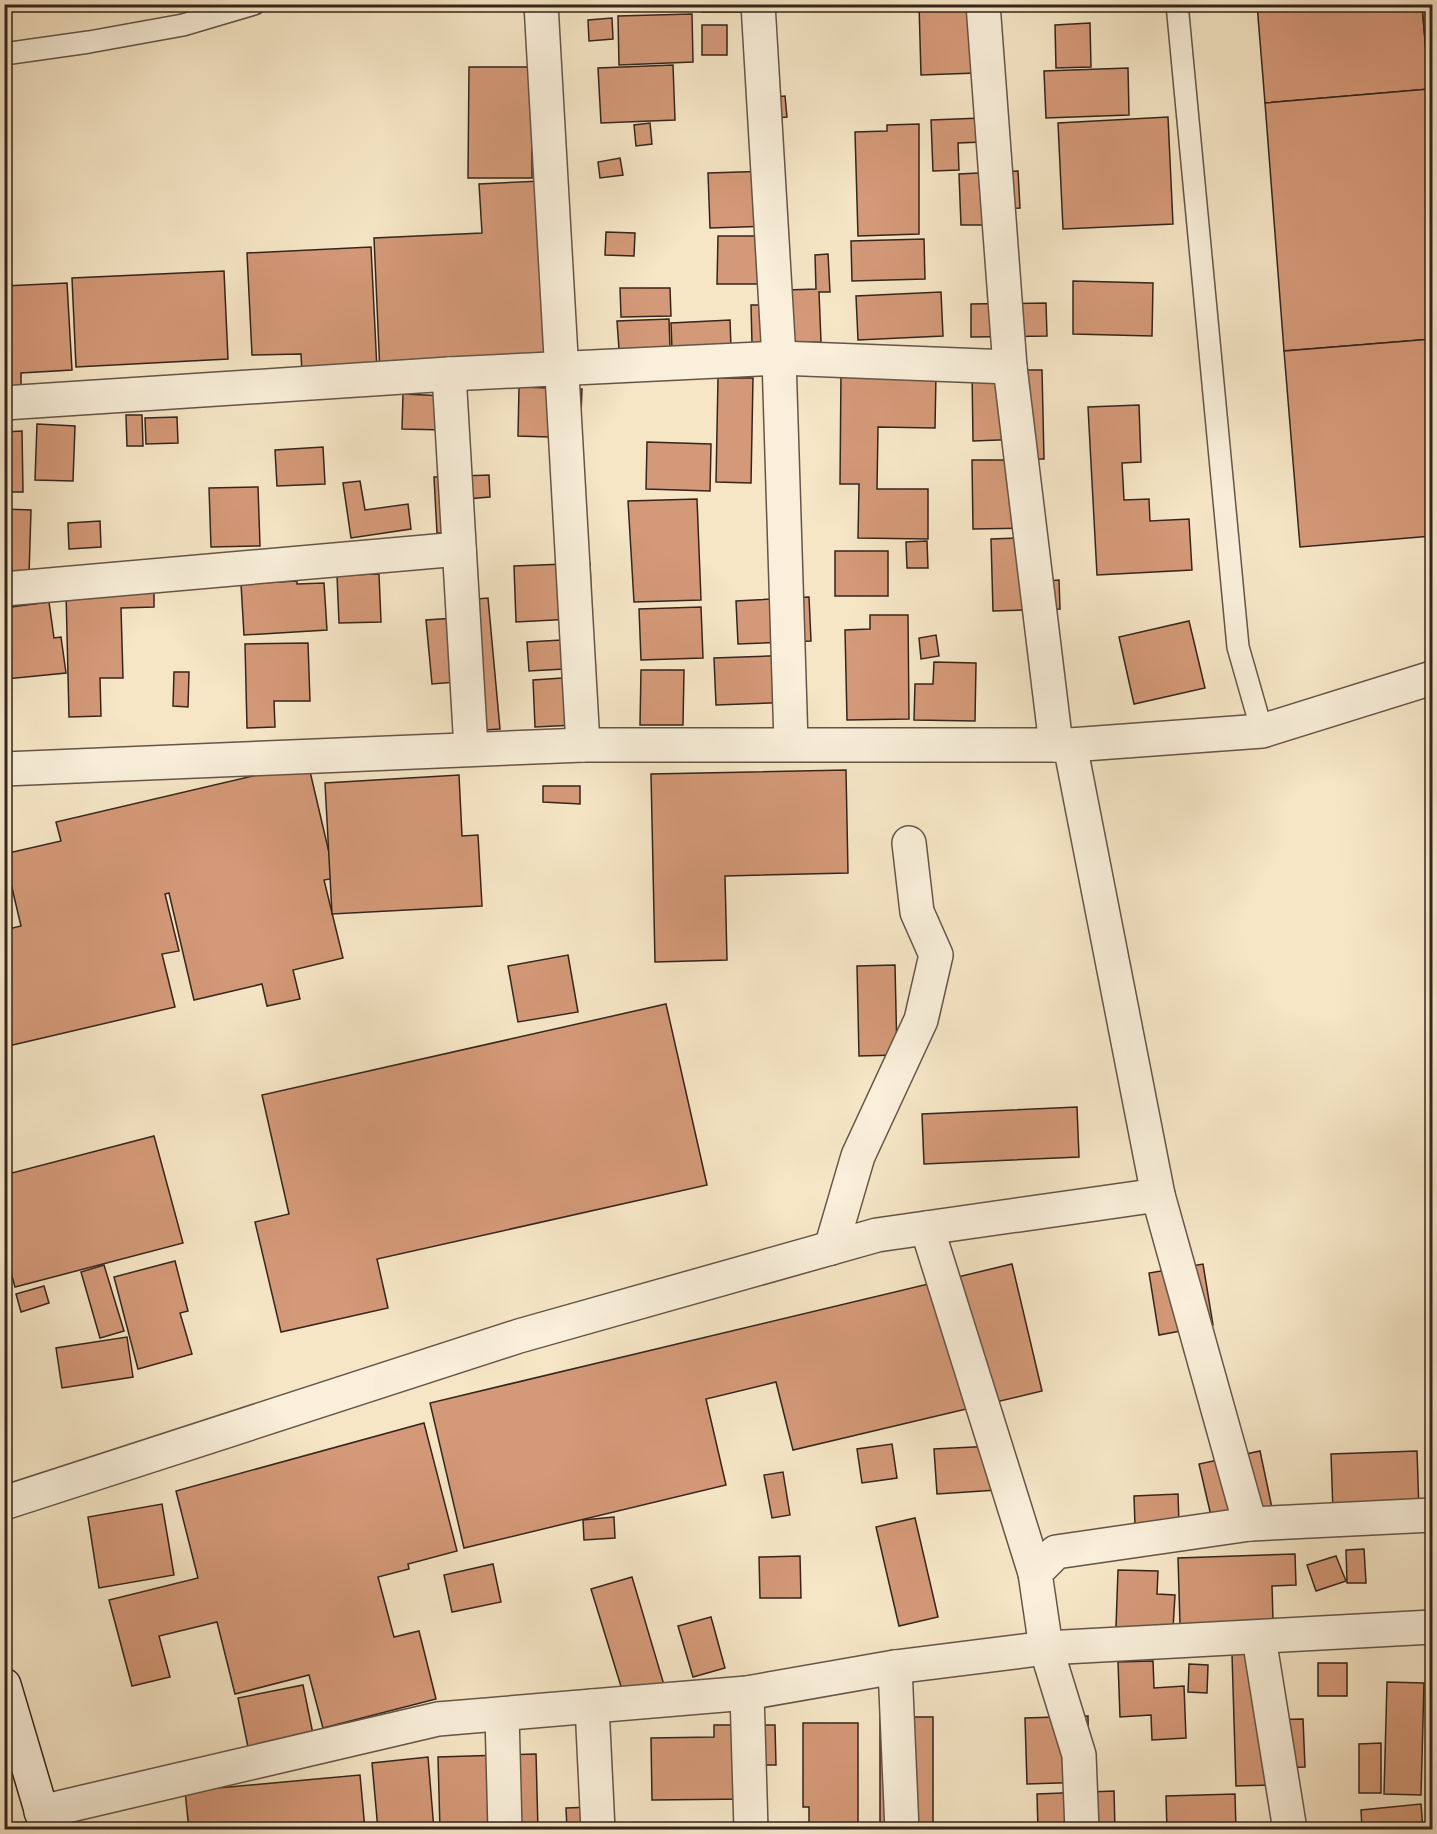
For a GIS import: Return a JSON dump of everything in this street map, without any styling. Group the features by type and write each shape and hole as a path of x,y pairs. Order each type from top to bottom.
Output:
{"street":[{"path":"541,4 583,745"},
{"path":"758,4 779,358 791,743"},
{"path":"983,4 1010,367 1063,745 1158,1195 1250,1524"},
{"path":"4,403 449,374 779,358 1010,367"},
{"path":"449,374 471,749"},
{"path":"4,590 459,549"},
{"path":"4,769 583,745 791,743 1063,745 1262,731 1432,678"},
{"path":"831,1248 858,1155 921,1020 936,956 917,912 909,843"},
{"path":"4,1503 519,1336 877,1234 1158,1195"},
{"path":"927,1228 1035,1573 1046,1648 1079,1755 1082,1830"},
{"path":"1035,1573 1056,1552 1250,1524 1432,1515"},
{"path":"4,1684 44,1821 438,1719 747,1693 895,1667 1046,1648 1432,1627"},
{"path":"1259,1638 1290,1830"},
{"path":"895,1667 902,1830"},
{"path":"747,1693 751,1830"},
{"path":"592,1706 598,1830"},
{"path":"501,1714 505,1830"}],"lane":[{"path":"4,54 90,42 183,25 254,4"},
{"path":"1178,4 1238,647 1262,731"}],"building":[{"path":"462,4 525,4 525,10 462,10"},
{"path":"629,4 688,4 688,10 629,11"},
{"path":"702,4 764,4 764,12 702,12"},
{"path":"919,4 973,4 976,73 921,75"},
{"path":"1048,4 1120,4 1120,7 1048,8"},
{"path":"1257,4 1422,4 1429,89 1265,103"},
{"path":"1422,4 1432,4 1432,89 1429,89"},
{"path":"692,14 693,62 619,65 618,16"},
{"path":"612,18 613,39 589,41 588,20"},
{"path":"1090,23 1091,67 1056,68 1055,25"},
{"path":"702,25 727,25 727,55 702,55"},
{"path":"673,65 675,120 601,123 598,68"},
{"path":"469,67 532,67 559,145 532,145 532,178 468,178"},
{"path":"1128,68 1129,115 1046,118 1044,71"},
{"path":"1429,89 1432,89 1432,137"},
{"path":"1429,89 1432,137 1432,339 1284,351 1265,103"},
{"path":"785,96 787,117 763,119 762,98"},
{"path":"1168,117 1173,224 1063,229 1058,123"},
{"path":"981,118 982,142 958,143 959,170 933,171 931,120"},
{"path":"650,123 652,144 636,146 634,125"},
{"path":"919,124 919,234 858,236 855,132 887,131 887,125"},
{"path":"620,158 623,175 600,178 598,162"},
{"path":"772,171 773,226 710,228 708,173"},
{"path":"1018,171 1020,208 984,210 985,225 961,225 959,174"},
{"path":"542,181 565,358 380,373 374,238 482,233 479,184"},
{"path":"606,232 635,233 634,256 605,255"},
{"path":"718,236 779,236 778,284 717,284"},
{"path":"924,239 925,279 852,281 851,241"},
{"path":"371,247 377,370 302,373 301,354 252,355 247,253"},
{"path":"828,254 830,292 819,292 821,342 788,343 786,290 816,289 815,255"},
{"path":"224,271 228,359 76,367 72,278"},
{"path":"1073,281 1153,283 1152,336 1073,334"},
{"path":"67,283 72,370 21,373 21,386 4,387 4,286"},
{"path":"620,288 670,288 671,316 621,317"},
{"path":"941,292 943,336 858,340 856,296"},
{"path":"1046,303 1047,336 971,337 971,304"},
{"path":"751,305 775,305 776,343 752,344"},
{"path":"669,319 670,347 619,349 617,321"},
{"path":"730,320 731,348 672,350 671,323"},
{"path":"1432,339 1432,536 1300,547 1284,351"},
{"path":"972,370 1042,370 1044,459 1036,459 1037,528 973,529 972,460 1028,460 1028,439 973,441"},
{"path":"841,371 936,373 935,428 878,427 877,489 928,489 928,539 858,538 859,484 840,484"},
{"path":"718,378 753,378 751,483 716,482"},
{"path":"519,387 582,389 580,438 518,436"},
{"path":"403,394 446,396 445,430 402,429"},
{"path":"1139,405 1141,462 1122,463 1124,500 1149,499 1150,521 1189,519 1192,570 1097,575 1088,407"},
{"path":"126,415 142,415 143,446 127,446"},
{"path":"177,417 178,443 146,444 145,418"},
{"path":"37,424 75,426 73,481 35,480"},
{"path":"22,431 23,492 4,492 4,432"},
{"path":"647,442 711,444 710,491 646,489"},
{"path":"323,447 325,484 277,486 275,450"},
{"path":"489,475 490,497 466,499 468,532 437,533 434,477"},
{"path":"360,481 365,510 408,504 411,529 351,538 343,483"},
{"path":"258,487 260,546 211,547 209,488"},
{"path":"697,499 701,600 634,602 628,501"},
{"path":"4,509 31,510 29,575 4,575"},
{"path":"100,521 101,547 69,549 68,523"},
{"path":"1044,537 1046,581 1059,580 1060,609 993,611 991,539"},
{"path":"927,541 928,568 907,568 906,542"},
{"path":"835,551 888,551 888,596 835,596"},
{"path":"590,563 592,618 516,622 514,566"},
{"path":"379,574 381,622 339,623 337,575"},
{"path":"297,581 297,584 324,583 327,630 244,635 241,584"},
{"path":"154,589 154,607 121,608 123,678 100,678 101,716 69,717 66,592"},
{"path":"809,597 811,641 738,644 736,601"},
{"path":"488,598 500,729 484,730 480,680 432,684 426,620 455,618 454,601"},
{"path":"49,602 54,638 61,637 66,673 6,679 4,608"},
{"path":"701,607 703,658 641,660 639,609"},
{"path":"870,615 908,615 909,719 847,720 845,630 870,629"},
{"path":"1189,621 1205,688 1134,704 1119,637"},
{"path":"936,635 939,656 921,659 919,638"},
{"path":"562,640 564,669 529,671 527,642"},
{"path":"308,643 310,701 274,701 275,727 247,728 245,644"},
{"path":"795,655 797,702 716,705 714,658"},
{"path":"934,662 976,663 975,721 914,720 915,684 933,684"},
{"path":"641,670 684,670 683,725 640,725"},
{"path":"174,672 189,672 188,707 173,706"},
{"path":"592,676 595,724 535,727 533,680"},
{"path":"308,763 335,878 324,880 343,958 293,970 300,999 267,1006 262,984 194,1000 169,893 165,894 179,951 162,954 175,1007 4,1047 4,930 21,926 4,854 61,841 56,822"},
{"path":"846,770 848,873 725,876 727,960 655,962 651,774"},
{"path":"459,775 462,836 478,835 482,906 332,914 325,783"},
{"path":"543,786 580,786 580,804 543,802"},
{"path":"568,955 578,1012 518,1022 508,966"},
{"path":"895,965 897,1055 859,1056 857,966"},
{"path":"666,1004 707,1185 377,1259 388,1308 281,1332 255,1222 289,1214 262,1095"},
{"path":"1077,1107 1079,1157 924,1164 922,1114"},
{"path":"154,1136 183,1243 15,1287 4,1247 4,1175"},
{"path":"175,1261 188,1311 180,1313 192,1354 138,1369 114,1277"},
{"path":"1012,1264 1042,1391 793,1450 776,1382 706,1399 726,1485 464,1548 430,1403"},
{"path":"1203,1264 1213,1325 1159,1335 1149,1273"},
{"path":"104,1265 124,1331 100,1338 81,1272"},
{"path":"44,1286 49,1303 21,1312 16,1294"},
{"path":"127,1337 133,1377 62,1388 56,1348"},
{"path":"424,1423 457,1551 408,1564 409,1569 378,1577 394,1637 419,1631 436,1699 323,1728 309,1675 235,1694 217,1622 159,1636 170,1677 132,1686 109,1600 198,1578 176,1491"},
{"path":"892,1444 897,1478 862,1483 857,1449"},
{"path":"993,1446 997,1490 937,1494 934,1449"},
{"path":"1260,1451 1272,1508 1212,1520 1199,1464"},
{"path":"1417,1451 1419,1510 1333,1512 1331,1454"},
{"path":"783,1472 790,1515 772,1518 764,1475"},
{"path":"1178,1494 1179,1524 1135,1526 1134,1496"},
{"path":"162,1504 174,1575 99,1588 88,1517"},
{"path":"614,1517 615,1538 584,1540 583,1520"},
{"path":"915,1518 938,1617 899,1626 876,1527"},
{"path":"1364,1549 1366,1583 1347,1583 1346,1550"},
{"path":"1295,1554 1296,1585 1272,1586 1273,1620 1180,1624 1178,1558"},
{"path":"800,1556 801,1598 760,1598 759,1557"},
{"path":"1336,1556 1346,1581 1316,1591 1307,1565"},
{"path":"493,1564 501,1602 452,1612 444,1575"},
{"path":"1118,1570 1158,1571 1157,1594 1175,1595 1173,1628 1116,1627"},
{"path":"632,1577 664,1685 624,1696 591,1589"},
{"path":"711,1617 725,1668 693,1677 678,1626"},
{"path":"1257,1653 1259,1720 1303,1719 1305,1767 1273,1768 1274,1785 1236,1786 1232,1654"},
{"path":"1153,1661 1154,1688 1184,1686 1186,1738 1152,1740 1151,1715 1120,1717 1118,1662"},
{"path":"1318,1663 1347,1663 1347,1696 1318,1696"},
{"path":"1189,1664 1208,1665 1207,1693 1188,1692"},
{"path":"1387,1682 1424,1683 1421,1795 1384,1794"},
{"path":"303,1685 313,1734 248,1747 238,1698"},
{"path":"1088,1716 1089,1782 1027,1784 1025,1718"},
{"path":"880,1717 933,1717 933,1830 880,1830"},
{"path":"803,1723 858,1723 858,1830 809,1830 809,1807 803,1807"},
{"path":"714,1725 775,1725 776,1765 747,1765 747,1799 652,1800 651,1738 714,1737"},
{"path":"1381,1743 1381,1793 1359,1793 1359,1744"},
{"path":"536,1754 538,1830 440,1830 438,1757"},
{"path":"428,1757 434,1830 378,1830 372,1763"},
{"path":"360,1775 365,1830 189,1830 185,1791"},
{"path":"1114,1791 1115,1830 1038,1830 1037,1794"},
{"path":"1235,1794 1236,1830 1167,1830 1166,1796"},
{"path":"1421,1804 1423,1830 1362,1830 1361,1810"},
{"path":"592,1807 592,1830 567,1830 566,1808"}]}
